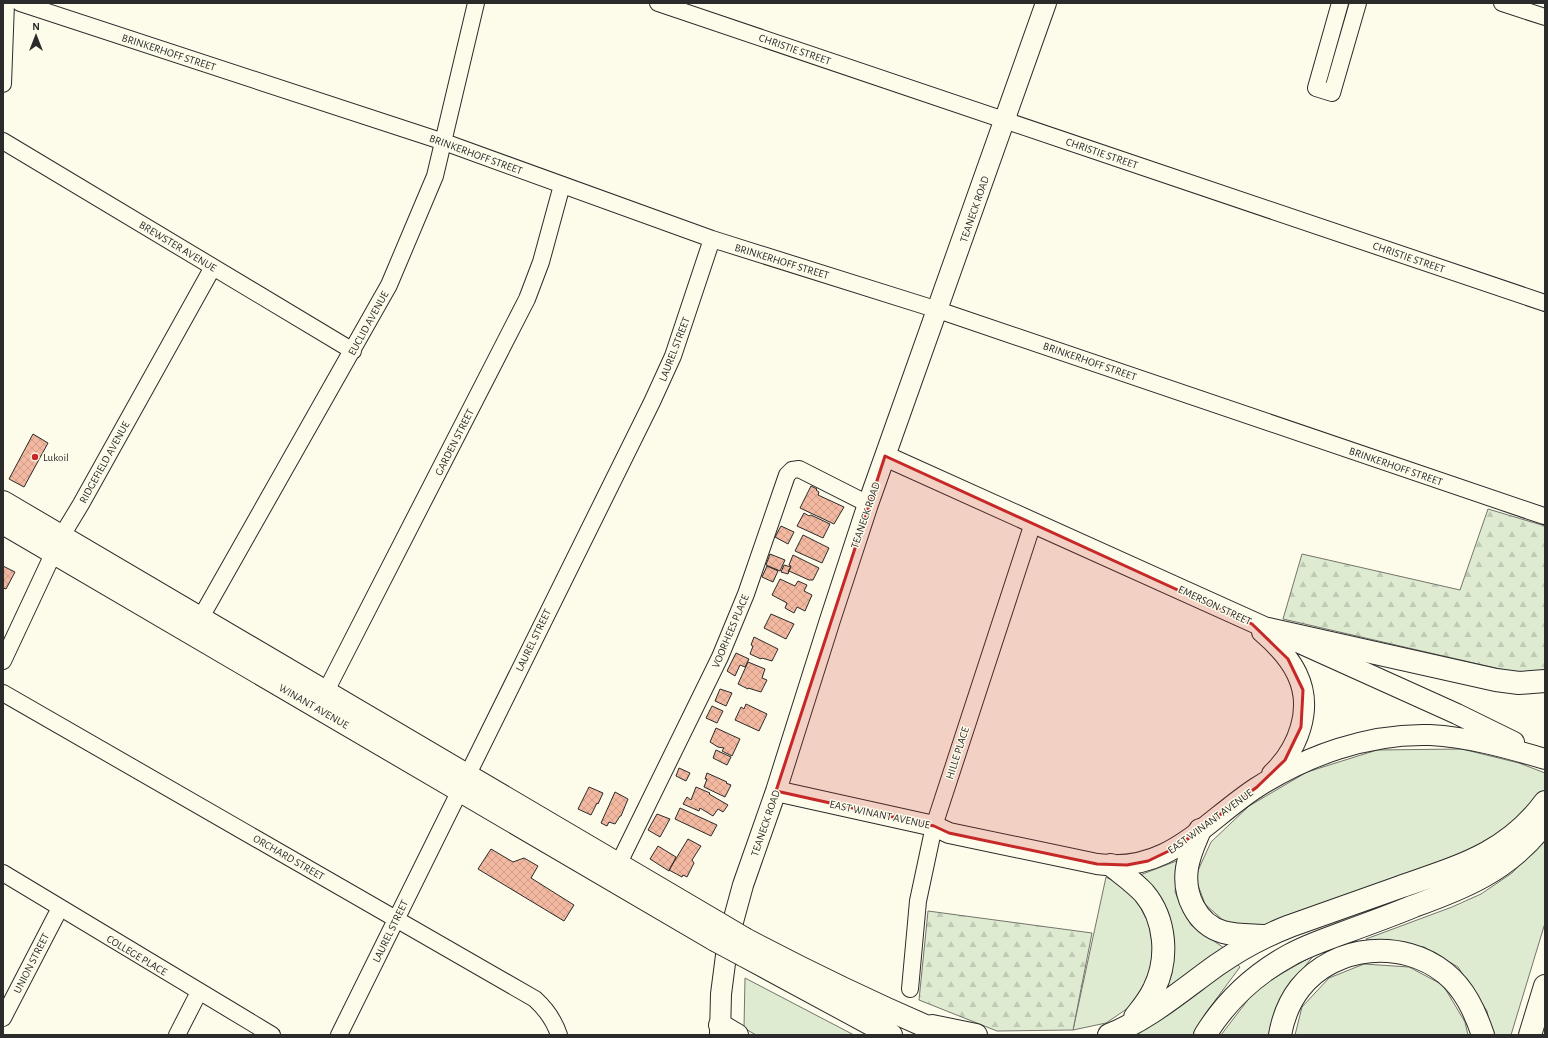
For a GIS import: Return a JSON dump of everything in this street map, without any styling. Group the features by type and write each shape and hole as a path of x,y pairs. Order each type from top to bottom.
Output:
{"highway":[{"name":"WINANT AVENUE","path":"3,502 58,545 463,783 618,865 717,932"},
{"name":"WINANT AVENUE","path":"3,522 58,545 200,619 326,692 625,889 717,932"},
{"path":"1268,629 1501,681 1519,683 1545,681"},
{"path":"1118,1031 1160,1006 1236,953 1266,936 1480,857 1506,842 1518,832 1530,821 1545,802"},
{"path":"1207,1032 1234,997 1255,978 1278,961 1308,946 1445,895 1475,882 1517,853 1530,841 1545,822"},
{"path":"1200,830 1191,851 1187,866 1187,888 1192,905 1206,923 1223,932 1239,935 1266,936"},
{"path":"1111,865 1145,894 1160,924 1164,957 1159,979 1146,1004 1118,1031"},
{"path":"717,932 891,1035"},
{"path":"744,947 809,973 946,1035"},
{"path":"1280,1035 1285,1014 1294,996 1300,987 1316,973 1330,963 1346,956 1380,950 1415,956 1446,974 1469,1001 1483,1035"},
{"path":"1530,1035 1545,986"},
{"path":"920,1024 976,1035"}],"main road":[{"name":"TEANECK ROAD","path":"726,1032 722,994 728,940 743,885 776,791 868,504 1046,3"},
{"name":"EMERSON STREET","path":"885,456 1457,714 1545,756"},
{"path":"1244,619 1268,637 1288,659 1300,681 1304,706 1298,736 1290,753 1276,771 1249,793"},
{"name":"EAST WINANT AVENUE","path":"776,791 934,826 950,833 1097,864 1111,865 1137,863 1158,857 1177,847 1249,793 1274,777 1320,755 1358,744 1384,738 1414,735 1457,738 1497,746 1545,759"}],"street":[{"path":"3,84 6,3"},
{"name":"BRINKERHOFF STREET","path":"20,3 444,142 712,239 938,310 1544,516"},
{"name":"EUCLID AVENUE","path":"200,619 389,285 435,176 476,3"},
{"name":"CHRISTIE STREET","path":"658,3 1545,302"},
{"path":"1502,3 1545,17"},
{"path":"1349,4 1332,92 1316,88 1349,4"},
{"name":"BREWSTER AVENUE","path":"3,141 352,351"},
{"name":"GARDEN STREET","path":"326,692 527,298 542,262 562,185"},
{"name":"LAUREL STREET","path":"339,1035 658,388 678,342 712,239"},
{"name":"RIDGEFIELD AVENUE","path":"3,661 58,545 213,267"},
{"name":"VOORHEES PLACE","path":"618,865 720,657 746,594 787,475 792,470 799,469 868,504"},
{"name":"HILLE PLACE","path":"910,989 918,901 934,826 1033,523"},
{"name":"ORCHARD STREET","path":"3,693 535,999 546,1009 554,1022 559,1035"},
{"name":"COLLEGE PLACE","path":"3,873 272,1035"},
{"name":"UNION STREET","path":"3,1018 60,908"},
{"path":"177,1035 199,992"}],"highlighted area":[{"path":"885,456 1252,624 1288,659 1303,690 1301,727 1285,760 1257,787 1177,847 1148,861 1127,865 1097,864 949,833 934,826 776,791"}],"green space":[{"path":"1488,509 1545,526 1545,669 1530,676 1283,619 1302,554 1460,590"},
{"path":"1462,749 1519,763 1545,773 1545,791 1535,804 1489,843 1262,927 1227,924 1205,904 1195,877 1211,842 1249,806 1307,772 1377,750"},
{"path":"1545,838 1545,923 1511,1035 1492,1035 1487,1011 1458,967 1424,947 1368,941 1366,939 1452,907 1481,894 1512,873"},
{"path":"1179,860 1175,892 1191,925 1224,948 1160,1000 1172,956 1140,875"},
{"path":"1106,877 1132,891 1152,929 1154,963 1140,1000 1106,1023 1073,1030"},
{"path":"928,911 1092,933 1073,1030 997,1031 919,1000"},
{"path":"1314,955 1282,995 1271,1035 1221,1035 1257,988"},
{"path":"1237,964 1240,967 1205,1014 1193,1035 1124,1035"},
{"path":"1364,964 1409,967 1443,985 1465,1022 1468,1035 1295,1035 1302,1007 1329,978"},
{"path":"745,978 854,1035 756,1035 744,1028"}],"building":[{"path":"33,434 48,443 24,487 9,479"},
{"path":"811,486 817,489 816,490 819,492 818,495 844,507 834,524 800,508"},
{"path":"804,513 830,524 823,538 797,526"},
{"path":"781,526 794,532 788,544 775,537"},
{"path":"803,535 829,548 822,563 795,551"},
{"path":"770,554 785,560 780,571 766,565"},
{"path":"793,555 819,568 813,580 809,580 789,571 791,566 789,565"},
{"path":"784,565 791,567 788,574 781,572"},
{"path":"3,566 15,572 6,589 3,588"},
{"path":"767,566 778,571 773,582 762,577"},
{"path":"780,579 795,586 798,581 807,585 804,591 812,595 805,611 797,607 794,613 785,608 787,603 772,595"},
{"path":"771,614 794,624 786,639 764,628"},
{"path":"754,637 778,649 772,661 761,659 750,654"},
{"path":"736,653 749,659 745,667 740,665 735,676 727,671"},
{"path":"748,662 765,669 762,678 767,680 761,692 748,689 738,684"},
{"path":"720,689 732,693 726,706 715,701"},
{"path":"746,704 767,714 759,731 735,720 741,707 744,709"},
{"path":"712,706 723,711 717,723 706,718"},
{"path":"716,728 740,739 732,756 722,751 724,748 718,747 710,742"},
{"path":"716,750 731,757 727,765 713,758"},
{"path":"679,768 690,773 686,781 676,776"},
{"path":"707,773 731,785 725,797 704,787 707,779 705,779"},
{"path":"589,787 603,793 591,815 578,809"},
{"path":"696,787 710,793 709,794 728,805 723,812 718,809 713,816 700,808 699,811 683,804 687,797 691,800"},
{"path":"615,792 628,799 621,816 615,824 609,822 607,826 601,823"},
{"path":"680,808 717,825 711,836 675,819"},
{"path":"657,814 670,819 660,837 648,830"},
{"path":"688,839 701,846 692,860 694,863 687,877 683,875 682,877 669,870"},
{"path":"658,846 676,857 669,871 650,859"},
{"path":"491,849 513,862 524,858 538,866 531,878 574,905 564,921 478,869"}],"place":[{"name":"Lukoil","path":"35,457"}]}
